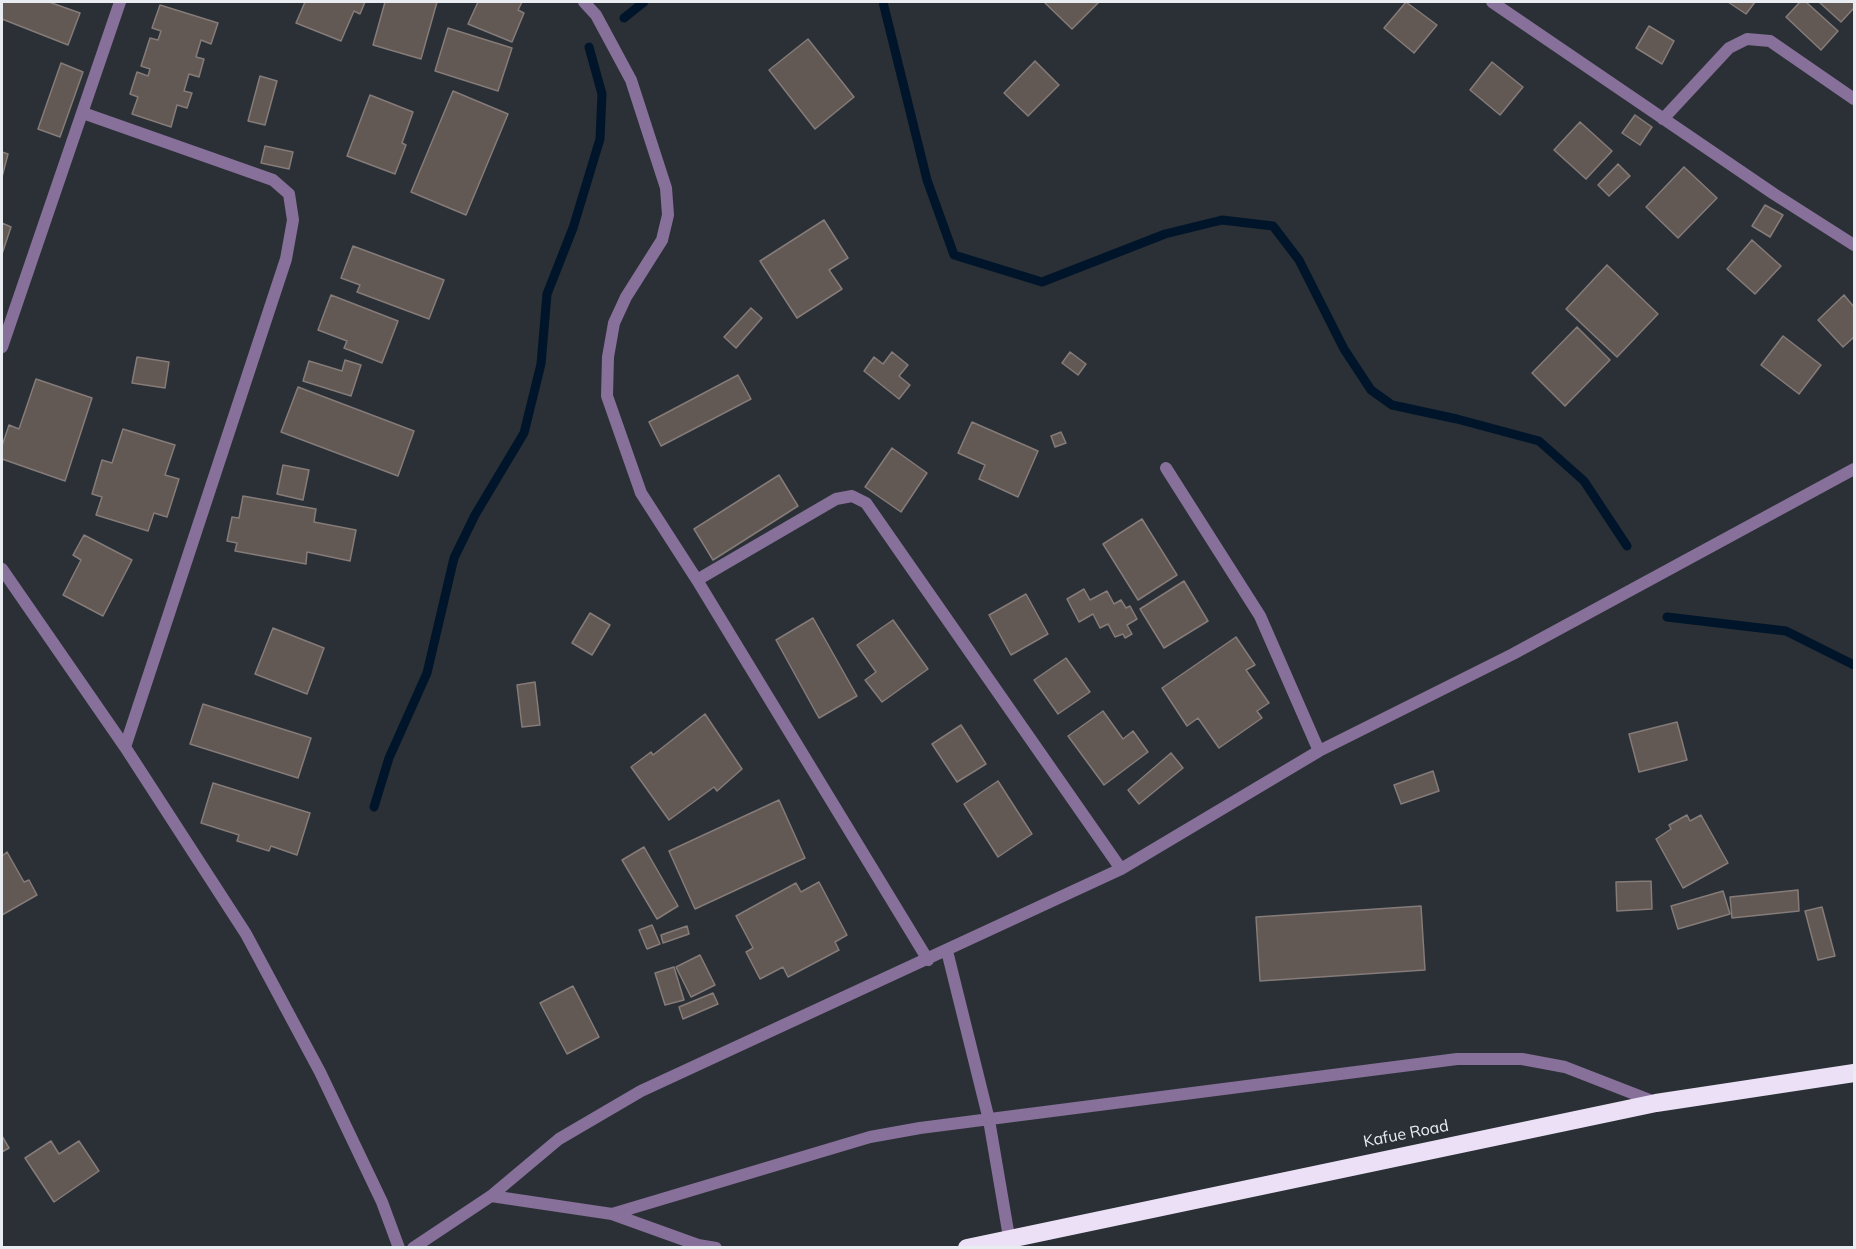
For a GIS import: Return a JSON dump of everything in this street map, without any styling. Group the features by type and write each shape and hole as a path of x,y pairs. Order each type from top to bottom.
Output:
{"highway":[{"name":"Kafue Road","path":"968,1248 1009,1237 1656,1103 1854,1073"}],"street":[{"path":"2,347 120,2"},
{"path":"584,2 596,15 631,80 666,188 668,215 662,240 626,297 614,323 608,357 607,396 641,493 697,580 928,960"},
{"path":"1492,2 1663,119 1854,245"},
{"path":"1663,119 1729,48 1747,39 1770,41 1854,99"},
{"path":"83,113 273,180 289,194 293,220 286,259 125,747"},
{"path":"1166,468 1260,616 1319,751"},
{"path":"413,1248 491,1196 560,1139 642,1091 1121,869 1319,751 1513,654 1854,469"},
{"path":"697,580 836,499 852,496 866,503 1121,869"},
{"path":"2,569 125,747 246,934 320,1072 382,1202 399,1248"},
{"path":"947,951 989,1120 1009,1237"},
{"path":"612,1214 870,1137 1457,1059 1522,1059 1565,1067 1656,1103"},
{"path":"491,1196 612,1214 698,1245 716,1248"}],"building":[{"path":"2,2 49,2 80,13 68,45 2,19"},
{"path":"305,2 365,2 360,14 354,11 341,41 296,23"},
{"path":"385,2 437,2 421,59 373,45"},
{"path":"478,2 522,2 518,10 524,13 512,42 468,24"},
{"path":"1044,2 1099,2 1072,29"},
{"path":"1406,2 1437,25 1414,53 1384,28"},
{"path":"1728,2 1755,2 1746,14"},
{"path":"1800,2 1806,2 1838,31 1821,50 1786,17"},
{"path":"1819,2 1854,2 1854,8 1841,22"},
{"path":"160,5 218,23 211,44 201,40 196,57 204,59 199,77 189,74 184,91 192,93 187,108 177,105 171,127 132,114 138,97 130,94 137,72 148,76 150,69 141,66 150,38 158,40 161,31 152,28"},
{"path":"1649,26 1674,41 1662,64 1636,48"},
{"path":"448,28 512,48 498,91 435,71"},
{"path":"808,39 854,97 815,129 769,70"},
{"path":"1035,61 1059,85 1028,116 1004,93"},
{"path":"1492,62 1523,87 1500,115 1470,90"},
{"path":"61,63 83,72 60,137 38,129"},
{"path":"260,76 277,81 265,125 248,121"},
{"path":"453,91 508,114 466,215 411,192"},
{"path":"370,95 413,112 402,143 406,145 395,174 347,156"},
{"path":"1635,115 1652,127 1640,145 1622,133"},
{"path":"1580,122 1612,151 1586,179 1554,150"},
{"path":"265,146 293,152 289,169 261,163"},
{"path":"2,152 8,154 2,177"},
{"path":"1618,164 1630,176 1609,196 1598,185"},
{"path":"1684,167 1717,198 1678,238 1646,207"},
{"path":"1765,205 1783,215 1770,237 1752,226"},
{"path":"824,220 848,258 829,270 842,289 797,318 760,261"},
{"path":"2,223 11,227 2,254"},
{"path":"1752,240 1781,266 1755,294 1727,269"},
{"path":"353,246 444,280 429,319 357,292 360,285 341,278"},
{"path":"1607,265 1658,314 1617,357 1566,309"},
{"path":"331,295 398,321 382,363 344,348 347,341 318,330"},
{"path":"1844,295 1854,307 1854,337 1843,347 1818,320"},
{"path":"751,308 762,318 736,348 724,337"},
{"path":"1577,327 1610,360 1565,406 1532,373"},
{"path":"1783,336 1821,365 1799,394 1761,365"},
{"path":"892,352 908,365 899,376 910,385 899,399 864,371 874,357 883,364"},
{"path":"1070,352 1086,364 1078,375 1062,363"},
{"path":"137,357 169,362 165,388 132,383"},
{"path":"345,360 361,365 351,396 303,381 309,361 342,371"},
{"path":"738,375 751,399 661,446 649,422"},
{"path":"36,379 92,398 65,481 2,459 2,446 9,425 19,429"},
{"path":"298,387 414,431 398,476 281,432"},
{"path":"972,422 1038,451 1018,497 979,479 985,465 958,453"},
{"path":"123,429 175,445 165,475 179,479 167,517 154,513 148,531 96,515 102,497 92,494 102,460 112,463"},
{"path":"1061,432 1066,443 1055,447 1051,436"},
{"path":"892,448 927,473 901,512 865,487"},
{"path":"283,465 309,470 303,500 277,494"},
{"path":"779,475 798,506 713,560 694,529"},
{"path":"243,496 316,509 314,522 356,530 350,561 307,552 306,564 235,551 237,543 227,541 232,517 239,518"},
{"path":"1142,519 1177,575 1138,600 1103,544"},
{"path":"84,535 132,560 103,616 63,595 81,560 73,555"},
{"path":"1184,581 1208,621 1164,648 1140,609"},
{"path":"1084,589 1090,600 1107,591 1114,604 1121,600 1126,608 1130,606 1137,619 1127,625 1132,634 1125,638 1123,634 1115,637 1108,624 1100,628 1093,614 1079,622 1067,599"},
{"path":"1026,594 1048,634 1011,655 989,615"},
{"path":"590,613 610,625 592,655 572,643"},
{"path":"813,618 857,696 819,718 776,640"},
{"path":"893,620 928,669 882,702 865,680 876,672 857,645"},
{"path":"273,628 324,648 307,694 255,674"},
{"path":"1236,637 1255,665 1246,670 1269,703 1257,711 1262,718 1219,748 1198,718 1187,726 1162,688"},
{"path":"1066,658 1090,692 1058,714 1034,680"},
{"path":"535,682 540,725 522,727 517,685"},
{"path":"203,704 311,738 298,778 190,744"},
{"path":"1103,711 1123,739 1133,731 1148,752 1104,785 1068,736"},
{"path":"705,714 742,769 717,791 714,787 669,820 631,767 651,752 653,755"},
{"path":"1677,722 1687,760 1639,772 1629,734"},
{"path":"961,725 986,764 957,782 932,744"},
{"path":"1171,753 1183,768 1139,804 1128,790"},
{"path":"1433,771 1439,791 1401,804 1394,785"},
{"path":"998,781 1032,834 998,857 964,804"},
{"path":"213,783 310,813 297,855 271,846 269,851 237,841 239,835 201,823"},
{"path":"779,800 805,858 695,909 669,851"},
{"path":"1687,815 1690,821 1701,815 1728,863 1683,888 1656,839 1671,829 1669,825"},
{"path":"644,847 678,906 657,919 622,860"},
{"path":"7,852 24,882 29,880 37,895 2,915 2,856"},
{"path":"1651,881 1652,909 1617,911 1616,882"},
{"path":"819,882 847,935 835,942 839,950 788,977 783,967 760,979 746,952 753,948 736,916 796,883 801,892"},
{"path":"1798,890 1799,911 1732,918 1730,897"},
{"path":"1723,891 1730,914 1678,929 1671,906"},
{"path":"1421,906 1425,970 1260,981 1256,917"},
{"path":"1822,907 1835,956 1818,960 1805,911"},
{"path":"652,925 660,944 647,949 639,930"},
{"path":"687,926 689,934 663,943 661,935"},
{"path":"700,955 715,985 691,997 676,967"},
{"path":"674,967 684,1000 665,1005 655,973"},
{"path":"573,986 599,1037 567,1054 540,1003"},
{"path":"713,993 718,1004 683,1019 679,1007"},
{"path":"2,1136 9,1148 2,1152"},
{"path":"51,1141 59,1154 79,1141 99,1171 54,1202 25,1158"}],"waterway":[{"path":"624,18 644,2"},
{"path":"883,2 927,180 954,255 1042,282 1165,234 1222,220 1273,226 1299,260 1344,349 1371,390 1392,405 1457,419 1539,441 1584,481 1627,546"},
{"path":"374,807 389,758 427,673 454,558 475,515 524,433 541,364 547,294 573,228 600,139 602,94 589,47"},
{"path":"1667,617 1786,631 1854,665"}]}
